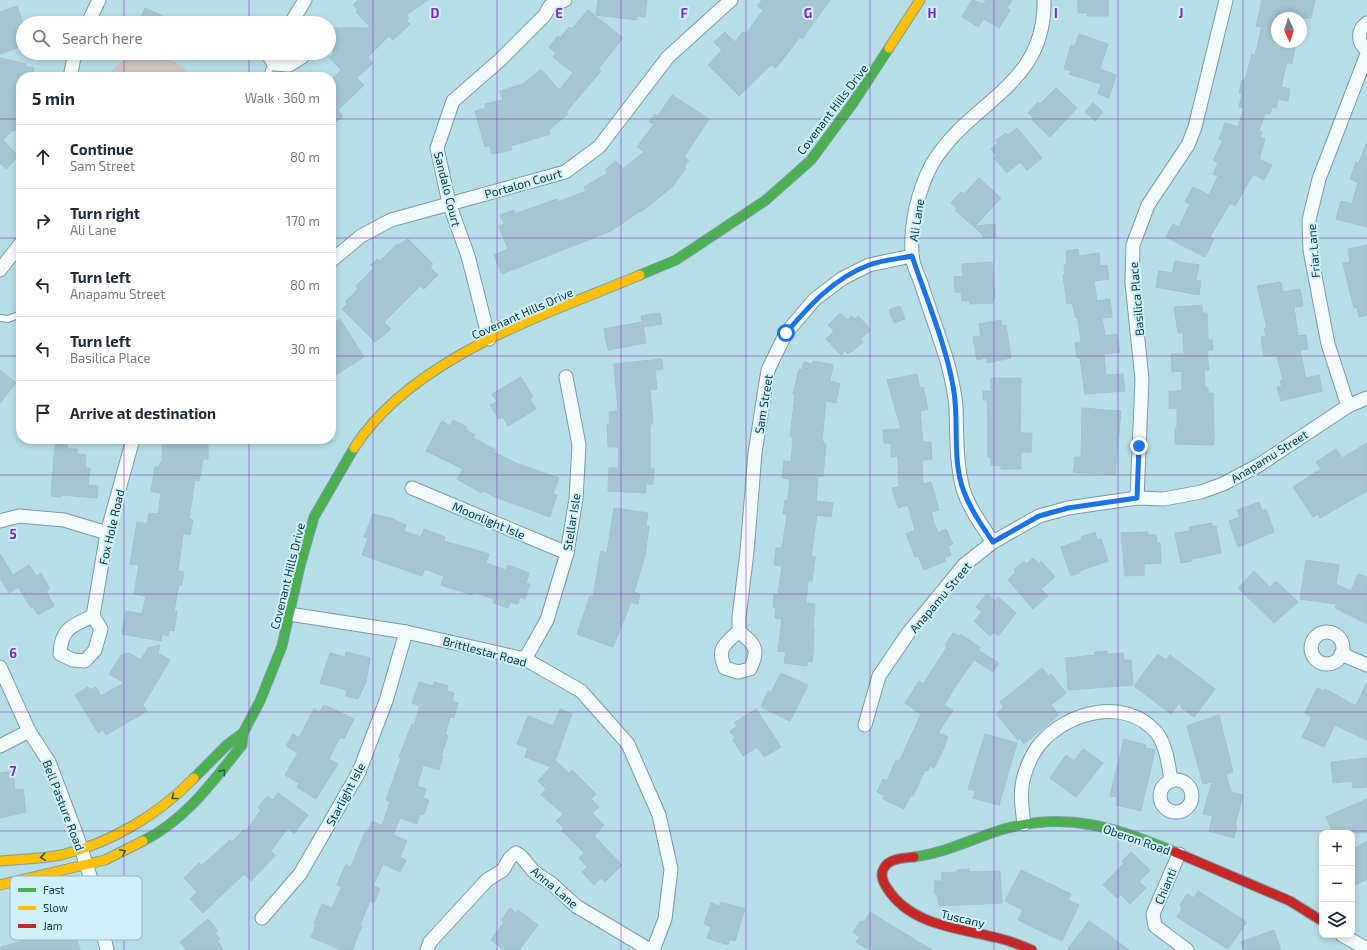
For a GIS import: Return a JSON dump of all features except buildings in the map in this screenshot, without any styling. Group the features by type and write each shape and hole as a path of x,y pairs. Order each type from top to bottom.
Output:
{"street":[{"path":"295,16 305,0"},
{"name":"Sandalo Court","path":"490,339 468,256 450,203 437,148 453,101 500,60 544,16 549,3 566,0"},
{"name":"Portalon Court","path":"336,258 361,236 392,220 565,172 599,147 668,57 731,0"},
{"name":"Covenant Hills Drive","path":"0,861 60,855 101,843 149,817 184,789 227,745 243,732 260,701 282,646 314,517 367,428 410,388 453,359 490,339 676,260 766,200 811,160 853,103 920,0"},
{"name":"Ali Lane","path":"993,542 978,520 964,491 958,454 953,386 937,331 912,256 917,206 922,185 932,164 944,146 1012,84 1025,68 1035,48 1042,27 1044,0"},
{"name":"Basilica Place","path":"1137,498 1142,379 1132,278 1133,245 1148,206 1188,145 1195,127 1226,0"},
{"path":"90,16 93,2"},
{"path":"1367,23 1360,30 1359,36 1360,42 1367,50"},
{"name":"Friar Lane","path":"1348,406 1328,344 1311,256 1309,220 1319,179 1367,54"},
{"path":"71,72 74,60"},
{"path":"273,60 289,65 297,60"},
{"path":"0,270 16,249"},
{"name":"Sam Street","path":"739,631 739,617 747,552 755,453 768,370 786,333 815,299 843,278 869,265 912,256"},
{"name":"Stellar Isle","path":"525,659 547,620 567,552 576,499 579,445 566,377"},
{"name":"Anapamu Street","path":"865,725 879,676 909,632 964,565 993,542 1039,516 1068,508 1137,498 1164,500 1201,492 1223,484 1259,465 1348,406 1367,398"},
{"name":"Fox Hole Road","path":"93,616 107,533 132,444"},
{"name":"Moonlight Isle","path":"412,488 567,552"},
{"path":"0,521 19,516 64,520 107,533"},
{"name":"Brittlestar Road","path":"289,614 406,632 525,659 581,691 628,744 659,815 671,869 664,919 651,950"},
{"name":"Starlight Isle","path":"262,918 300,874 359,772 386,701 406,632"},
{"path":"1341,654 1367,665"},
{"name":"Bell Pasture Road","path":"0,667 29,731 49,762 90,876"},
{"path":"1024,824 1021,799 1025,774 1040,744 1059,727 1084,714 1114,712 1140,718 1156,733 1169,761 1171,781"},
{"path":"0,746 29,731"},
{"name":"Covenant Hills Drive","path":"35,876 105,860 156,835 197,802 242,745 243,732"},
{"name":"Oberon Road","path":"882,878 884,868 889,862 947,850 986,835 1024,824 1050,821 1077,822 1103,826 1128,833 1290,901 1319,919"},
{"name":"Anna Lane","path":"427,950 430,942 486,880 503,870 510,858 516,853 521,856 534,872 552,884 576,906 651,950"},
{"name":"Chianti","path":"1179,854 1153,914 1155,926 1186,950"},
{"name":"Tuscany","path":"882,878 895,898 925,919 954,930 1006,940 1032,950"},
{"name":"Covenant Hills Drive","path":"0,885 10,882"},
{"path":"1347,938 1363,948"},
{"name":"Bell Pasture Road","path":"105,940 107,950"}],"lane":[{"path":"269,72 270,60"},
{"path":"0,318 8,319 16,316"}],"shaded area":[{"path":"126,60 170,60 180,65 188,72 110,72"}],"traffic: fast":[{"path":"640,275 676,260 766,200 811,160 853,103 889,48"},
{"path":"194,778 227,745 243,733 260,701 282,646 300,566 314,517 354,448"},
{"path":"143,841 173,822 198,799 242,745 243,733"},
{"path":"914,857 948,849 1004,829 1027,824 1049,822 1071,822 1112,829 1175,852"}],"traffic: slow":[{"path":"889,48 920,0"},
{"path":"354,448 379,416 410,388 445,364 483,342 523,323 640,275"},
{"path":"0,861 61,855 98,843 133,826 165,804 194,778"},
{"path":"38,876 105,860 143,841"},
{"path":"0,885 10,883"}],"traffic: jam":[{"path":"1175,852 1290,901 1319,919"},
{"path":"914,857 893,860 886,865 882,873 883,881 897,901 922,918 937,924 1002,939 1032,950"}],"route":[{"path":"786,333 815,299 843,278 869,265 912,256 947,361 953,386 956,407 958,454 964,491 978,520 993,542 1039,516 1088,504 1137,498 1139,446"}]}
